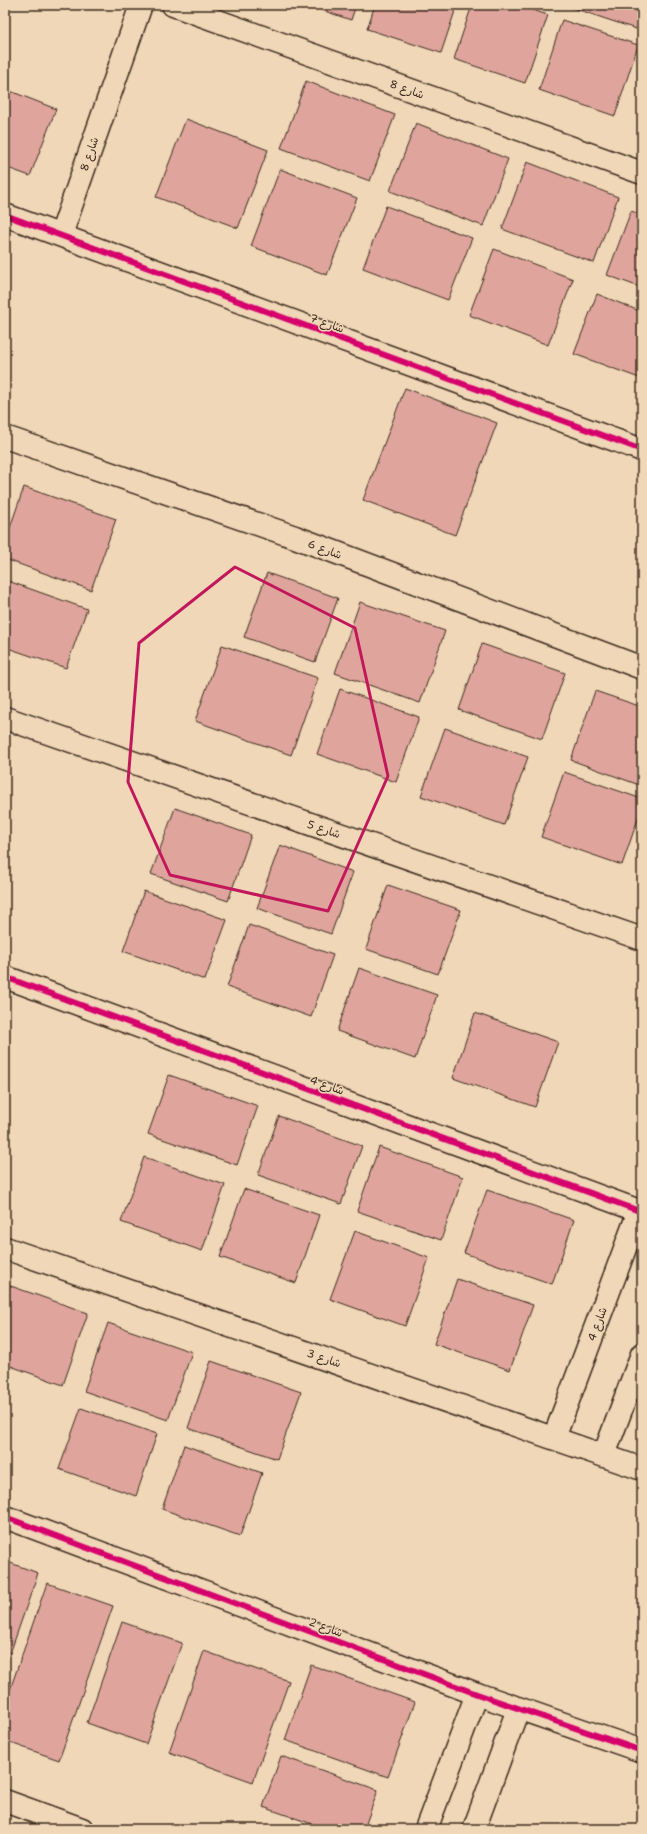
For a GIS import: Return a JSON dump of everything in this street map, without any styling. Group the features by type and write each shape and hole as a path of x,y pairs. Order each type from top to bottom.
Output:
{"street":[{"name":"شارع 8","path":"60,235 141,5"},
{"name":"شارع 8","path":"173,5 642,173"},
{"name":"شارع 7","path":"5,215 642,450"},
{"name":"شارع 6","path":"5,437 295,537 642,668"},
{"name":"شارع 5","path":"5,718 642,939"},
{"name":"شارع 4","path":"5,977 641,1212 554,1438"},
{"name":"شارع 3","path":"5,1248 642,1469"},
{"path":"604,1455 642,1354"},
{"name":"شارع 2","path":"5,1517 477,1694 642,1751"},
{"path":"426,1829 477,1694"},
{"path":"474,1829 518,1709"},
{"path":"5,1801 82,1829"}],"highlighted area":[{"path":"235,567 355,628 388,776 328,911 170,875 128,782 139,643"}],"building":[{"path":"307,5 356,5 351,20"},
{"path":"375,5 457,5 441,53 367,29"},
{"path":"472,5 517,5 548,15 525,83 454,59"},
{"path":"564,5 642,5 642,11 636,29"},
{"path":"562,20 638,45 615,116 539,90"},
{"path":"306,81 395,115 370,181 281,148"},
{"path":"5,89 56,109 30,176 5,167"},
{"path":"186,119 268,150 238,228 156,197"},
{"path":"416,123 508,159 483,226 390,191"},
{"path":"527,162 618,197 594,263 502,229"},
{"path":"280,169 357,198 327,275 251,246"},
{"path":"386,206 472,238 448,300 363,268"},
{"path":"631,211 642,215 642,288 607,275"},
{"path":"494,249 573,279 548,345 469,315"},
{"path":"597,294 642,312 642,379 574,354"},
{"path":"405,388 497,423 455,535 363,500"},
{"path":"24,487 116,519 91,590 5,559 5,542"},
{"path":"267,573 338,598 315,662 244,637"},
{"path":"5,580 87,609 66,668 5,647"},
{"path":"360,602 445,631 420,703 335,673"},
{"path":"482,644 565,673 542,739 459,710"},
{"path":"222,645 318,678 291,755 195,721"},
{"path":"340,689 419,717 396,782 317,754"},
{"path":"595,691 642,707 642,786 571,760"},
{"path":"445,728 528,757 504,825 421,796"},
{"path":"564,772 642,799 642,807 622,865 541,837"},
{"path":"175,808 251,835 228,901 151,874"},
{"path":"280,845 353,872 331,934 257,908"},
{"path":"388,885 461,910 438,974 366,949"},
{"path":"144,891 227,920 205,980 123,951"},
{"path":"249,925 333,955 311,1017 227,987"},
{"path":"359,968 437,995 415,1059 337,1031"},
{"path":"475,1013 558,1042 535,1107 453,1078"},
{"path":"169,1075 258,1106 237,1165 148,1134"},
{"path":"279,1116 362,1146 341,1204 258,1175"},
{"path":"379,1147 463,1177 441,1240 357,1211"},
{"path":"144,1157 225,1185 202,1251 121,1222"},
{"path":"244,1189 319,1215 296,1283 220,1257"},
{"path":"487,1190 574,1220 552,1284 464,1253"},
{"path":"355,1231 429,1258 405,1326 330,1299"},
{"path":"457,1279 533,1305 510,1370 434,1344"},
{"path":"5,1284 88,1313 63,1385 5,1364"},
{"path":"108,1323 192,1352 168,1420 84,1391"},
{"path":"211,1361 301,1392 277,1459 188,1428"},
{"path":"81,1408 157,1434 136,1496 59,1469"},
{"path":"184,1445 262,1473 240,1536 162,1509"},
{"path":"5,1561 38,1573 5,1668"},
{"path":"47,1583 113,1606 59,1760 5,1741 5,1704"},
{"path":"122,1622 182,1643 146,1744 87,1723"},
{"path":"204,1651 289,1681 253,1782 169,1752"},
{"path":"311,1665 415,1702 388,1777 285,1740"},
{"path":"281,1756 378,1790 364,1829 327,1829 263,1807"}],"cycle path":[{"path":"5,215 642,450"},
{"path":"5,977 642,1212"},
{"path":"5,1517 477,1694 642,1751"}]}
